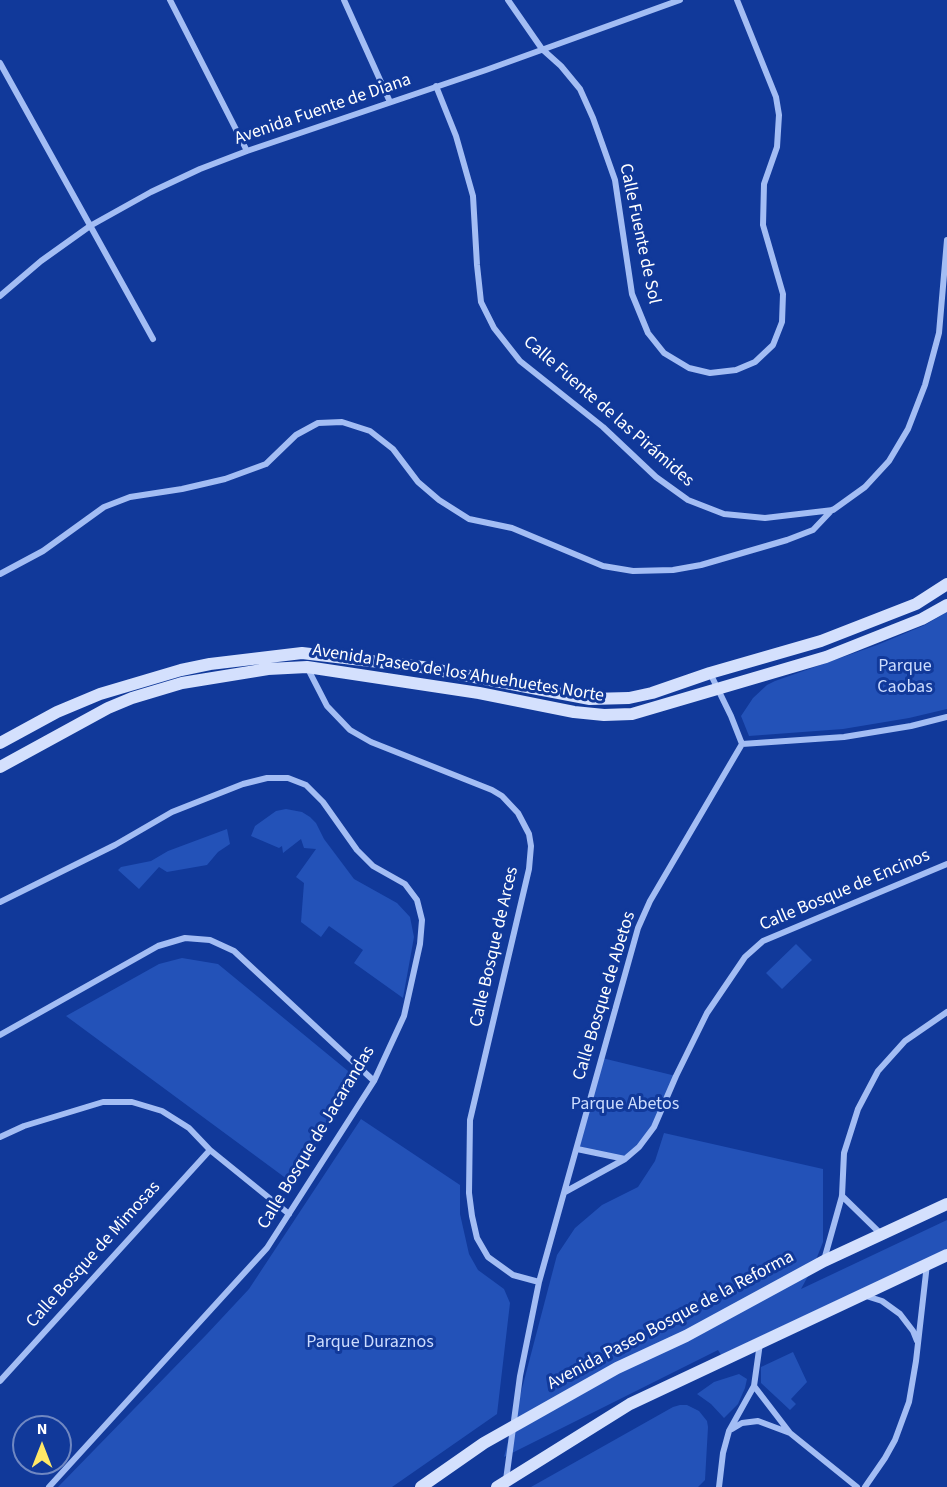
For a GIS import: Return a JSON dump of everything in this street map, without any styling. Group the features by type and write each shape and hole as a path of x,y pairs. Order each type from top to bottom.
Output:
{"street":[{"path":"171,0 247,151"},
{"path":"344,0 390,102"},
{"name":"Calle Fuente de Sol","path":"508,0 524,26 580,89 593,118 615,180 632,294 648,333 664,353 689,368 710,373 736,370 755,363 773,345 782,322 783,294 763,225 764,184 777,147 776,97 737,0"},
{"name":"Avenida Fuente de Diana","path":"0,296 41,261 90,226 151,192 200,169 680,0"},
{"path":"0,63 153,339"},
{"name":"Calle Fuente de las Pirámides","path":"436,86 456,136 473,196 481,302 494,328 520,361 603,427 656,477 688,501 724,514 765,518 833,510 865,487 889,461 908,429 925,385 939,333 947,240"},
{"path":"0,574 43,551 104,507 130,497 182,489 225,479 266,464 296,435 318,423 342,422 370,432 393,449 418,482 439,500 469,519 512,528 603,566 643,571 674,570 701,565 813,530 833,510"},
{"name":"Avenida Paseo de los Ahuehuetes Norte","path":"0,743 57,712 100,694 210,664 302,653 422,667 597,700 618,700 640,696 711,673 786,653 869,624 922,601 947,584"},
{"name":"Avenida Paseo de los Ahuehuetes Norte","path":"0,767 108,708 157,690 210,677 268,669 307,667 443,687 574,712 604,715 644,711 790,668 865,643 922,619 947,605"},
{"name":"Calle Bosque de Arces","path":"302,653 327,706 350,730 371,742 492,790 502,796 518,813 528,834 531,846 530,869 471,1120 469,1193 477,1238 488,1257 513,1275 539,1282"},
{"path":"711,673 742,744 844,738 947,717"},
{"name":"Calle Bosque de Abetos","path":"505,1487 520,1376 539,1282 638,928 650,901 742,744"},
{"name":"Calle Bosque de Jacarandas","path":"0,902 115,845 172,812 243,784 267,778 288,778 306,785 323,802 357,850 373,866 405,884 417,900 422,920 420,944 404,1016 374,1081 290,1214 267,1248 49,1487"},
{"name":"Calle Bosque de Encinos","path":"565,1192 625,1159 639,1147 654,1127 707,1012 738,966 753,949 775,935 947,864"},
{"path":"0,1035 159,946 185,938 210,940 234,951 374,1081"},
{"path":"824,1261 842,1196 844,1154 858,1109 878,1071 905,1041 947,1012"},
{"path":"0,1137 24,1126 103,1102 132,1102 162,1110 189,1128 210,1150 290,1214"},
{"path":"577,1149 625,1159"},
{"name":"Calle Bosque de Mimosas","path":"0,1381 210,1150"},
{"path":"842,1196 882,1235"},
{"name":"Avenida Paseo Bosque de la Reforma","path":"421,1487 494,1437 617,1368 687,1336 824,1261 947,1204"},
{"path":"497,1487 630,1404 947,1255"},
{"path":"865,1487 885,1458 903,1421 914,1382 927,1264"},
{"path":"860,1295 891,1306 907,1322 917,1341"},
{"path":"719,1487 723,1453 729,1431 754,1386 761,1341"},
{"path":"754,1386 790,1433 857,1487"},
{"path":"729,1431 742,1423 758,1421 790,1433"}],"green space":[{"name":"Parque Caobas","path":"947,612 947,709 843,729 749,736 741,716 753,698 767,685 877,645 925,625"},
{"path":"286,809 302,812 310,817 354,879 397,903 410,917 414,937 403,998 354,963 363,950 329,926 321,937 301,922 304,883 296,877 316,849 304,848 301,839 283,853 282,846 279,848 251,836 255,826 276,811"},
{"path":"227,829 230,844 218,852 207,865 167,872 159,867 139,889 118,870 121,867 151,861 168,851"},
{"path":"796,944 812,960 782,989 766,973"},
{"path":"182,958 218,964 348,1071 348,1096 291,1182 66,1016 159,964"},
{"name":"Parque Abetos","path":"602,1058 676,1076 654,1127 625,1159 577,1149"},
{"name":"Parque Duraznos","path":"361,1119 460,1185 460,1214 469,1254 478,1270 504,1289 510,1303 497,1414 392,1487 58,1487 249,1289"},
{"path":"664,1133 823,1169 823,1242 801,1289 947,1220 947,1249 721,1355 718,1350 504,1457 557,1255 575,1228 602,1205 638,1187 655,1161"},
{"path":"793,1352 807,1382 791,1399 796,1404 790,1410 761,1383 761,1367"},
{"path":"739,1374 747,1379 745,1388 738,1404 724,1418 711,1404 697,1394 714,1382"},
{"path":"687,1405 699,1411 707,1421 705,1480 698,1487 531,1487 673,1407"}]}
